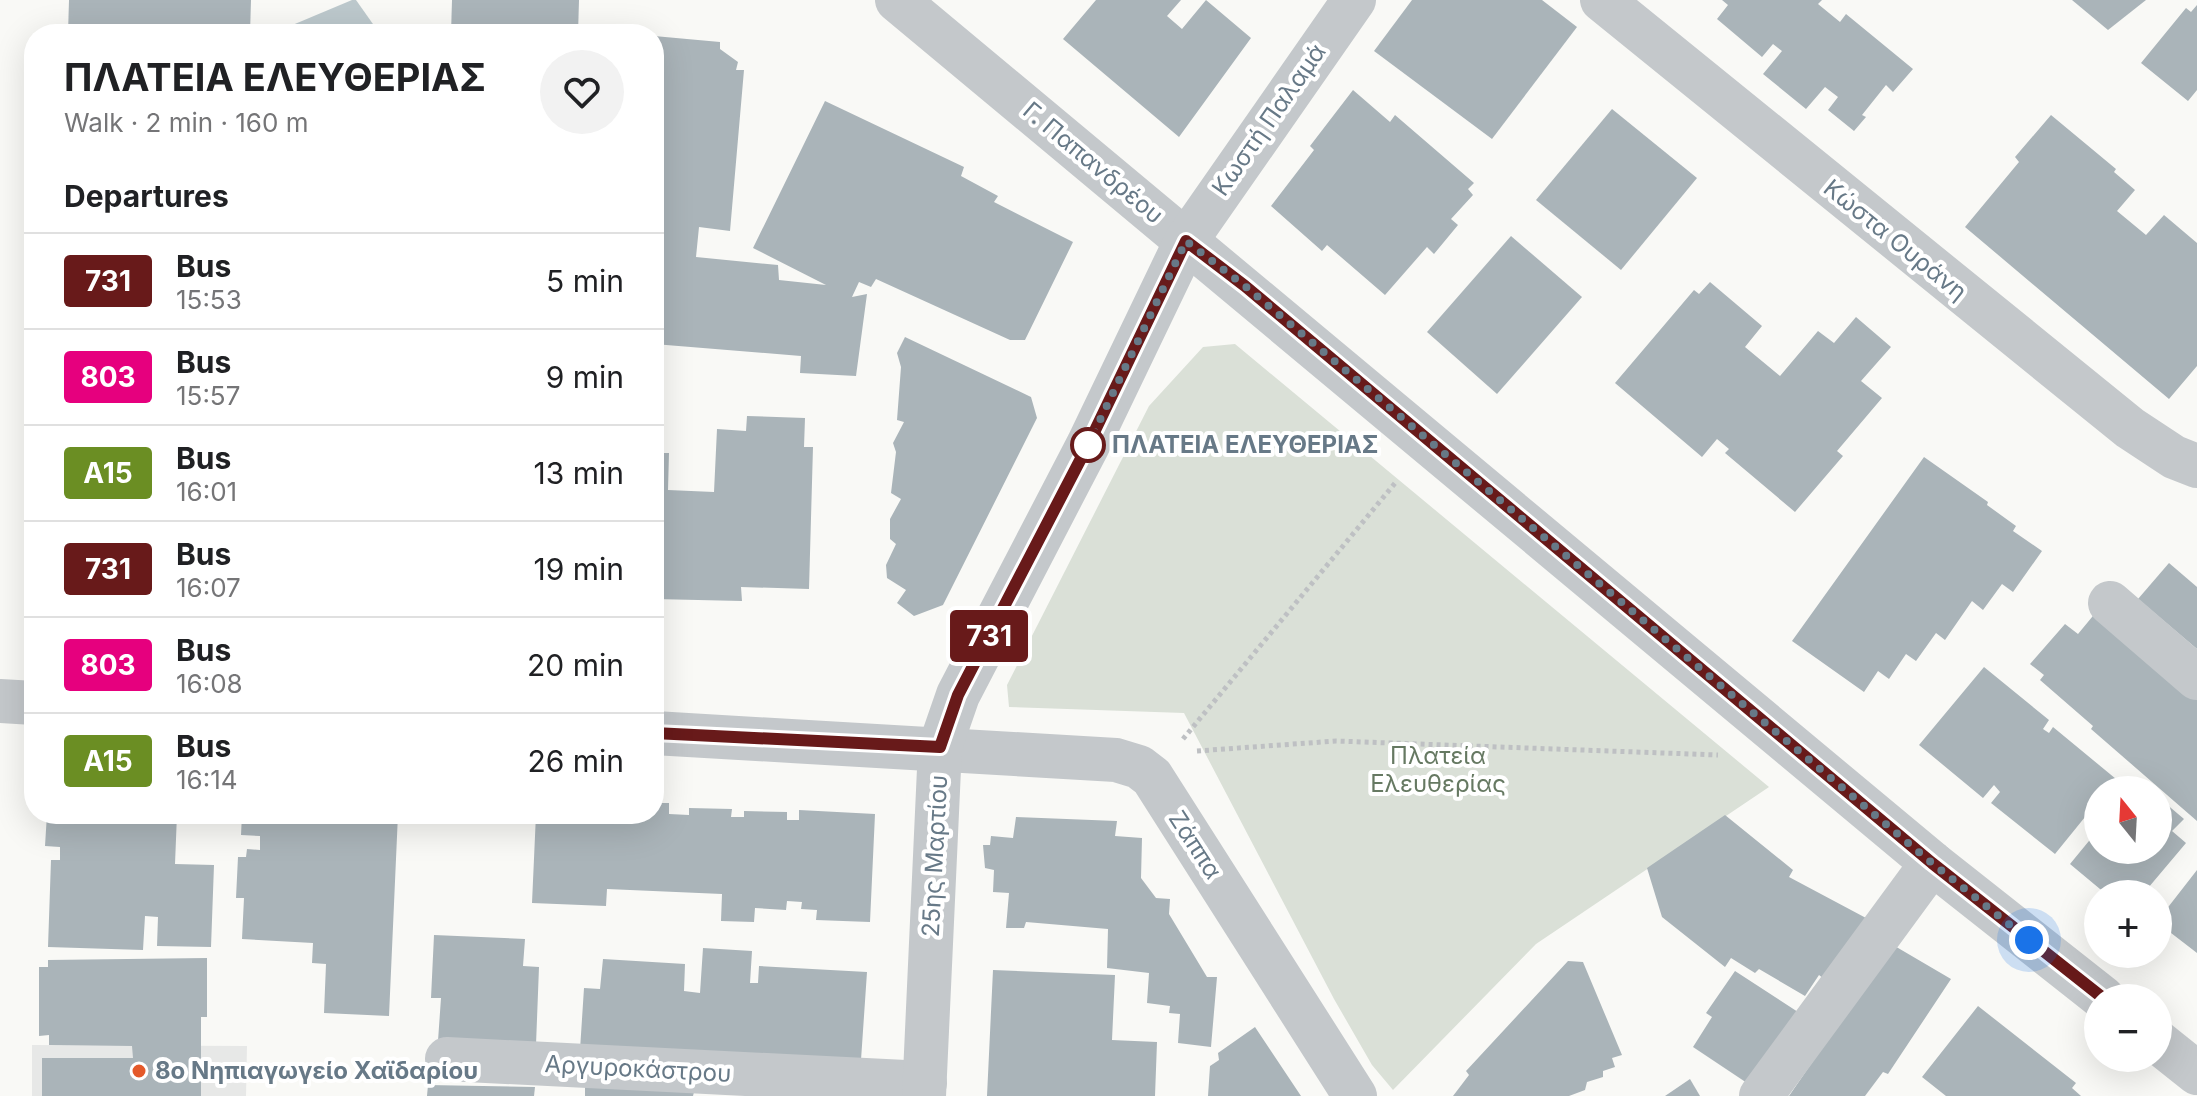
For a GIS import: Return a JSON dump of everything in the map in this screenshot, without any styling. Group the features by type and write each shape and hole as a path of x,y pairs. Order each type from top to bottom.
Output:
{"street":[{"name":"Γ. Παπανδρέου","path":"897,0 1186,241 1245,286 1932,863 2085,984"},
{"name":"Κωστή Παλαμά","path":"1186,241 1354,0"},
{"name":"Κώστα Ουράνη","path":"1602,0 2130,428 2174,457 2197,466"},
{"name":"25ης Μαρτίου","path":"924,1090 940,747 958,695 1088,445 1186,241"},
{"path":"2110,603 2197,678"},
{"path":"0,701 24,702"},
{"path":"664,733 940,747 1116,760 1139,767 1162,765"},
{"name":"Ζάππα","path":"1162,765 1355,1096"},
{"path":"1761,1096 1932,863"},
{"path":"2172,1053 2197,1073"},
{"name":"Αργυροκάστρου","path":"447,1059 924,1090"}],"path":[{"path":"1162,765 1429,441"},
{"path":"1162,765 1336,741 1731,756"}],"shaded area":[{"path":"356,0 373,24 295,24"},
{"name":"8ο Νηπιαγωγείο Χαϊδαρίου","path":"32,1045 247,1046 246,1096 32,1096"}],"green space":[{"name":"Πλατεία Ελευθερίας","path":"1235,344 1769,787 1536,944 1393,1090 1372,1065 1334,999 1184,713 1009,707 1007,685 1149,406 1203,347"}],"building":[{"path":"69,0 251,0 250,24 68,24"},
{"path":"452,0 579,0 578,24 451,24"},
{"path":"1096,0 1181,0 1167,16 1182,29 1206,0 1251,38 1179,137 1063,39"},
{"path":"1412,0 1542,0 1577,27 1492,139 1374,51"},
{"path":"1722,0 1822,0 1818,4 1840,22 1846,14 1913,69 1893,92 1886,85 1862,115 1866,117 1854,131 1828,110 1838,97 1825,87 1806,109 1763,74 1782,51 1773,44 1762,57 1717,19 1728,5"},
{"path":"2072,0 2146,0 2108,30"},
{"path":"2197,5 2197,90 2188,101 2141,63 2186,8 2191,12"},
{"path":"664,37 720,42 720,49 738,62 736,70 744,70 730,231 699,227 696,257 778,265 779,280 826,285 753,248 825,101 964,167 961,176 998,196 994,202 1073,242 1025,340 1010,340 876,279 871,287 859,282 852,297 867,294 856,376 800,373 801,356 664,345"},
{"path":"1353,90 1390,122 1395,115 1474,183 1468,189 1473,195 1451,219 1458,225 1434,254 1427,247 1385,295 1327,245 1322,251 1271,206 1314,150 1310,146"},
{"path":"1612,109 1697,178 1621,270 1536,200"},
{"path":"2051,115 2116,169 2114,172 2135,190 2117,211 2146,235 2164,215 2197,243 2197,366 2169,399 1965,227 2019,162 2015,157"},
{"path":"1511,236 1582,297 1497,394 1427,332"},
{"path":"1710,282 1762,326 1745,347 1780,376 1818,331 1834,343 1856,317 1891,347 1861,381 1882,398 1837,451 1843,456 1795,512 1725,453 1729,449 1717,439 1702,457 1615,383 1694,290 1699,294"},
{"path":"905,337 1031,397 1037,418 943,605 914,616 897,603 906,590 887,578 886,565 896,544 890,539 890,519 901,499 891,493 896,452 893,443 904,422 897,420 901,367 897,353"},
{"path":"747,416 805,418 804,447 813,447 809,589 741,587 742,601 664,599 664,453 669,453 668,490 714,492 717,429 746,431"},
{"path":"1924,457 1988,502 1987,505 2016,526 2013,531 2042,551 2013,592 2002,584 1983,610 1972,601 1945,640 1936,633 1916,661 1906,654 1889,679 1878,671 1864,692 1792,641"},
{"path":"2169,563 2197,587 2197,649 2138,599"},
{"path":"2097,611 2197,690 2197,821 2172,799 2172,776 2145,776 2040,680 2044,675 2030,664 2065,624 2078,634"},
{"path":"1984,667 2049,720 2043,729 2049,733 2053,727 2112,776 2084,776 2084,818 2055,854 1991,803 2000,792 1994,785 1983,798 1919,745"},
{"path":"664,803 669,803 669,814 689,815 689,808 732,809 731,817 744,817 744,811 787,812 787,820 799,820 799,810 875,814 870,922 816,920 817,910 801,909 802,902 787,901 786,910 755,908 754,922 721,921 722,894 607,889 606,906 532,903 536,824 664,824"},
{"path":"2172,809 2184,819 2172,831"},
{"path":"1725,815 1793,870 1789,877 1866,918 1824,979 1819,975 1805,996 1759,969 1755,973 1731,958 1725,967 1662,917 1647,868"},
{"path":"1016,817 1117,821 1115,836 1142,838 1141,878 1156,898 1170,899 1169,914 1207,977 1217,977 1211,1047 1178,1043 1180,1014 1169,1013 1170,1006 1147,1003 1149,973 1107,968 1108,929 1026,922 1024,928 1006,928 1009,893 993,892 994,870 985,868 983,845 990,845 991,836 1013,838"},
{"path":"46,824 177,824 175,864 214,865 211,947 157,946 158,917 145,916 143,950 48,947 51,860 60,860 60,847 45,846"},
{"path":"242,824 398,824 389,1016 324,1013 326,964 312,963 313,943 242,939 244,898 236,898 238,857 246,857 247,849 260,850 260,836 241,835"},
{"path":"2172,831 2186,843 2172,860"},
{"path":"2084,847 2084,864 2168,864 2155,880 2089,880 2070,864"},
{"path":"2197,870 2197,953 2172,934 2172,902"},
{"path":"434,935 525,939 523,966 539,967 536,1045 438,1041 441,998 431,998"},
{"path":"1893,945 1951,979 1888,1074 1883,1072 1865,1096 1789,1096"},
{"path":"703,948 752,951 750,983 758,983 759,966 867,972 861,1060 580,1050 584,988 600,989 603,959 685,964 684,991 700,993"},
{"path":"207,958 207,1017 201,1017 201,1096 42,1096 42,1058 133,1058 132,1046 49,1045 49,1035 39,1036 39,967 48,967 48,960"},
{"path":"1568,961 1583,962 1622,1055 1612,1058 1615,1067 1603,1071 1603,1077 1587,1082 1585,1090 1569,1096 1453,1096 1469,1075 1466,1071"},
{"path":"993,970 1115,975 1112,1040 1157,1042 1155,1096 987,1096"},
{"path":"1735,971 1798,1012 1750,1085 1693,1047 1712,1017 1706,1013"},
{"path":"1978,1006 2076,1083 2072,1088 2081,1096 1946,1096 1922,1077"},
{"path":"1255,1027 1301,1096 1208,1096 1210,1066 1219,1060 1218,1053"},
{"path":"1690,1079 1700,1096 1665,1096"},
{"path":"585,1084 694,1092 693,1096 585,1096"},
{"path":"428,1085 535,1087 534,1096 427,1096"}],"bus line":[{"name":"731","path":"664,733 940,747 958,695 1088,445 1186,241 1245,286 1932,863 2085,984"}],"place":[{"name":"ΠΛΑΤΕΙΑ ΕΛΕΥΘΕΡΙΑΣ","path":"1088,445"},
{"name":"8ο Νηπιαγωγείο Χαϊδαρίου","path":"139,1071"}],"route":[{"path":"1088,445 1186,241 1245,286 1932,863 2029,940"}]}
